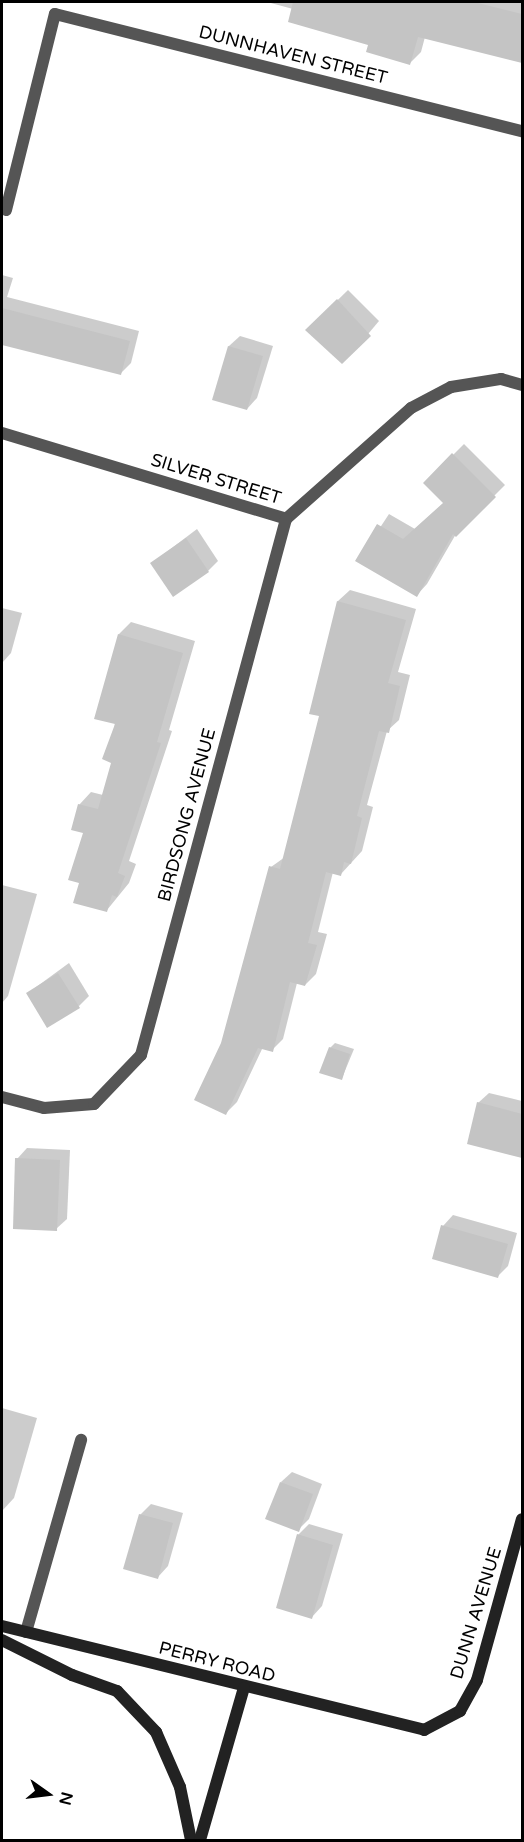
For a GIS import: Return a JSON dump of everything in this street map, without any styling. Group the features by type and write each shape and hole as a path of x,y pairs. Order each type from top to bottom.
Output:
{"main road":[{"name":"DUNN AVENUE","path":"424,1730 460,1711 477,1680 522,1519"},
{"name":"PERRY ROAD","path":"2,1626 244,1688 424,1730"},
{"path":"2,1640 72,1675 117,1691 156,1732 180,1787 191,1840"},
{"path":"200,1840 244,1688"}],"street":[{"name":"DUNNHAVEN STREET","path":"6,210 55,14 522,131"},
{"name":"SILVER STREET","path":"2,433 285,519 411,408 451,387 501,379 522,385"},
{"name":"BIRDSONG AVENUE","path":"2,1097 44,1108 94,1104 141,1054 285,519"},
{"path":"26,1632 81,1440"}],"building":[{"path":"293,2 474,2 522,14 522,63 418,37 410,65 366,52 368,45 288,22"},
{"path":"337,299 371,336 342,364 305,330"},
{"path":"2,308 130,341 121,375 2,345"},
{"path":"228,346 263,356 247,410 212,400"},
{"path":"452,453 496,497 456,537 453,534 417,597 355,561 377,524 403,539 443,503 423,483"},
{"path":"186,538 209,572 173,597 150,563"},
{"path":"337,601 406,620 388,683 400,686 389,733 379,731 357,816 362,818 351,864 344,862 341,876 326,872 308,943 317,945 305,986 290,982 273,1052 258,1048 226,1115 194,1100 221,1043 269,866 280,869 319,716 309,714"},
{"path":"118,634 183,653 157,742 161,743 118,873 125,876 117,897 112,895 107,912 73,903 79,883 68,880 83,833 71,830 78,804 98,809 111,763 102,759 115,724 94,719"},
{"path":"58,973 80,1008 47,1028 26,993"},
{"path":"329,1047 350,1054 342,1080 319,1073"},
{"path":"477,1102 522,1114 522,1158 467,1144"},
{"path":"15,1158 60,1160 57,1231 13,1229"},
{"path":"441,1225 508,1244 498,1278 432,1259"},
{"path":"280,1482 313,1494 299,1532 265,1519"},
{"path":"139,1514 173,1523 158,1579 123,1569"},
{"path":"297,1534 333,1545 312,1619 276,1608"}]}
